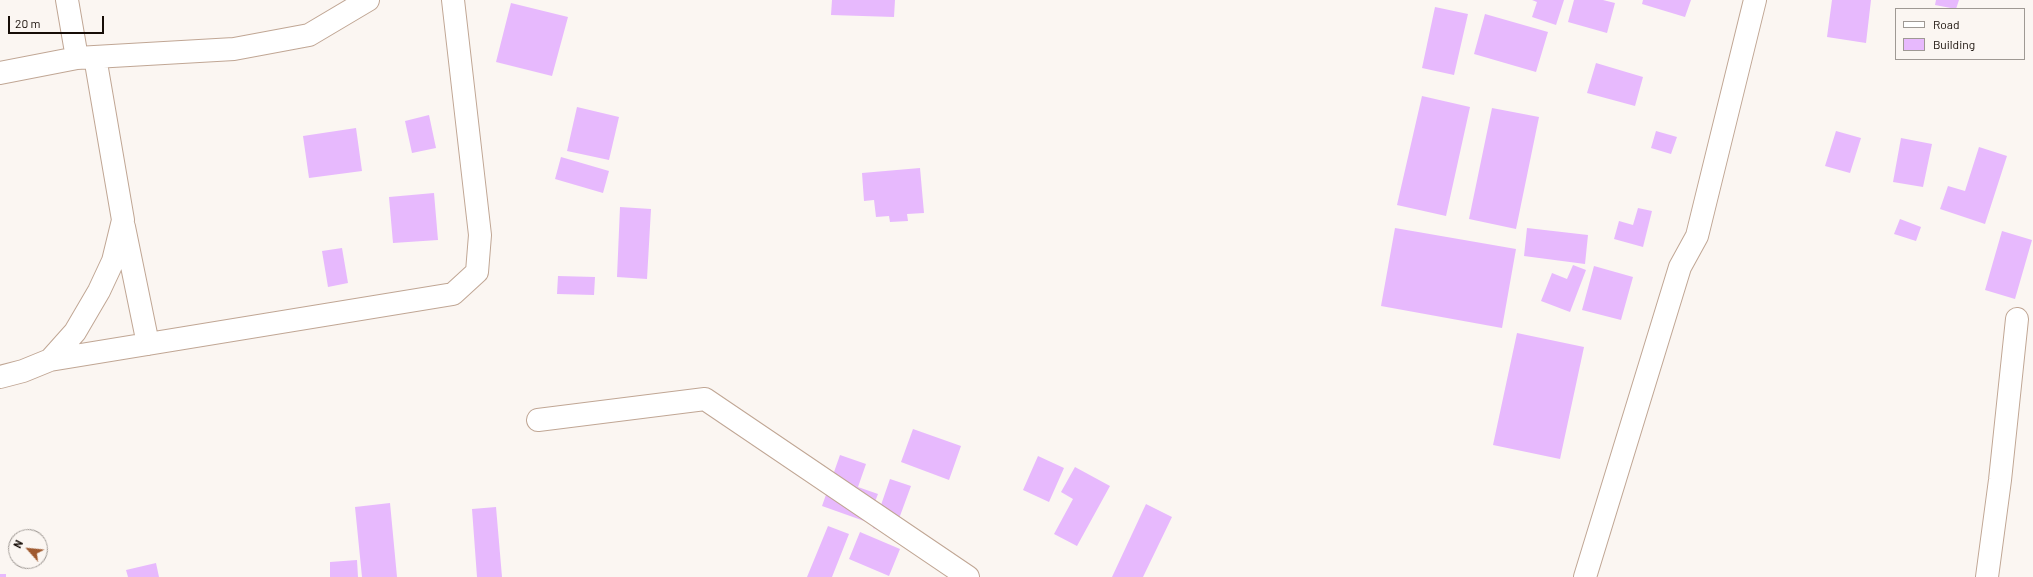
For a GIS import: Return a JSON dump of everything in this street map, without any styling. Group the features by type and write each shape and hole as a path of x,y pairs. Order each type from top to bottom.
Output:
{"street":[{"path":"67,0 86,58 123,220 148,344"},
{"path":"0,73 86,58 234,49 309,35 368,0"},
{"path":"0,377 23,371 50,360 453,294 477,272 480,235 453,0"},
{"path":"1585,577 1680,267 1696,236 1754,0"},
{"path":"50,360 75,332 99,291 113,261 123,220"},
{"path":"1987,577 2000,480 2016,319"},
{"path":"538,420 705,399 968,577"}],"building":[{"path":"832,0 895,0 894,17 831,15"},
{"path":"1532,0 1564,0 1556,25 1532,17 1537,2"},
{"path":"1574,0 1603,0 1615,3 1607,33 1568,22"},
{"path":"1643,0 1691,0 1685,17 1642,4"},
{"path":"1832,0 1871,0 1866,43 1827,37"},
{"path":"1936,0 1959,0 1956,8 1935,5"},
{"path":"511,3 568,17 552,76 496,62"},
{"path":"1435,7 1468,14 1454,75 1422,68"},
{"path":"1485,14 1548,32 1536,72 1474,54"},
{"path":"1596,63 1643,77 1635,106 1587,93"},
{"path":"1422,96 1470,107 1446,216 1397,205"},
{"path":"577,107 619,117 609,160 567,151"},
{"path":"1492,108 1539,117 1516,229 1469,219"},
{"path":"429,115 436,148 412,153 405,121"},
{"path":"356,128 362,171 309,178 303,136"},
{"path":"1656,131 1677,137 1671,154 1651,148"},
{"path":"1836,131 1861,138 1850,173 1825,166"},
{"path":"1901,138 1932,144 1923,187 1893,182"},
{"path":"1979,147 2007,156 1985,224 1940,209 1948,186 1965,191"},
{"path":"561,157 609,171 603,193 555,179"},
{"path":"920,168 924,213 907,214 908,221 890,222 889,216 876,217 874,200 864,201 862,173"},
{"path":"434,193 438,240 393,243 389,197"},
{"path":"620,207 651,209 647,279 617,277"},
{"path":"1638,208 1652,211 1643,247 1614,239 1619,221 1633,225"},
{"path":"1900,219 1921,227 1916,241 1894,234"},
{"path":"1395,228 1516,249 1502,328 1381,306"},
{"path":"1527,228 1588,235 1585,264 1524,256"},
{"path":"2002,231 2032,240 2015,299 1985,290"},
{"path":"342,248 348,283 328,287 322,251"},
{"path":"1573,265 1586,270 1570,312 1541,301 1552,273 1567,279"},
{"path":"1594,266 1633,277 1621,320 1582,310"},
{"path":"558,276 595,277 594,295 557,294"},
{"path":"1517,333 1584,347 1560,459 1493,445"},
{"path":"913,429 961,446 949,480 901,462"},
{"path":"840,455 866,464 858,487 878,494 867,522 822,506"},
{"path":"1038,456 1064,468 1049,502 1023,490"},
{"path":"1075,467 1110,486 1077,546 1054,534 1073,499 1061,492"},
{"path":"890,479 911,486 893,535 873,528"},
{"path":"390,503 397,577 362,577 355,507"},
{"path":"1146,504 1172,517 1143,577 1112,577"},
{"path":"496,507 502,577 477,577 472,509"},
{"path":"828,526 849,534 832,577 807,577"},
{"path":"860,532 900,549 889,576 849,559"},
{"path":"357,560 358,577 330,577 330,562"},
{"path":"156,563 159,577 128,577 126,570"},
{"path":"0,574 6,574 6,577 0,577"}]}
